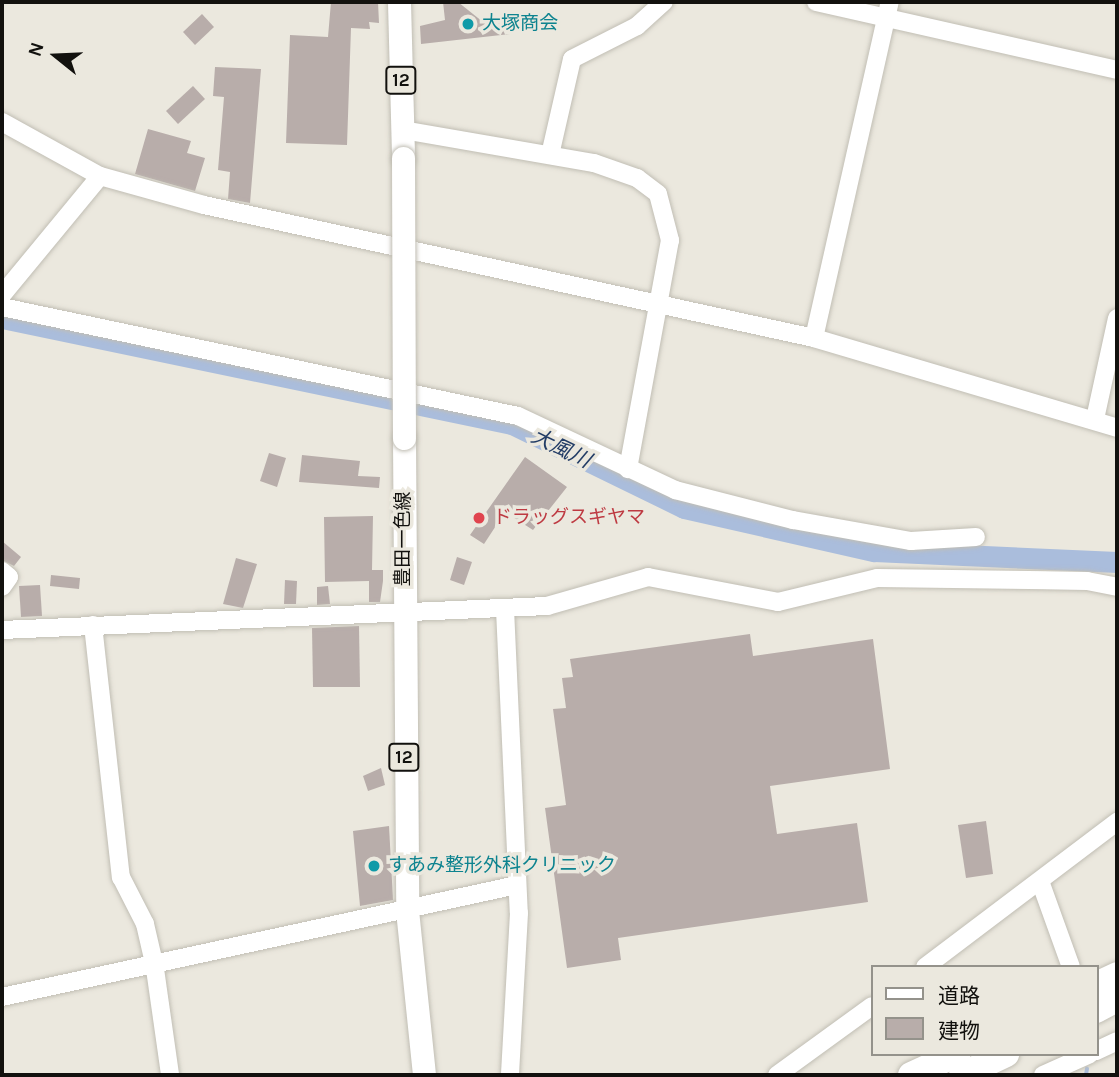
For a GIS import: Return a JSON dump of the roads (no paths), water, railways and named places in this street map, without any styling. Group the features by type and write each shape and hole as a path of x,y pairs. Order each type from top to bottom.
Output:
{"highway":[{"path":"1098,984 1117,975"},
{"path":"1098,1009 1117,999"},
{"path":"911,1075 953,1056"},
{"path":"962,1075 1002,1056"}],"main road":[{"name":"豊田一色線","path":"399,2 403,130 407,910 424,1075"}],"street":[{"path":"550,155 572,59 637,26 664,2"},
{"path":"816,2 888,9 1117,70"},
{"path":"814,338 888,9"},
{"path":"2,122 100,176 814,338 1095,419 1117,428"},
{"path":"403,130 550,155 621,171 658,194 670,240 628,469"},
{"path":"2,295 100,176"},
{"path":"2,307 518,416 675,490 849,533 911,541 976,537"},
{"path":"1095,419 1117,318"},
{"path":"2,571 9,577 2,587"},
{"path":"2,630 404,615 547,606 648,578 778,603 877,578 1087,581 1117,587"},
{"path":"505,609 517,885 510,1075"},
{"path":"93,625 121,877 145,924 154,962 170,1075"},
{"path":"928,965 1117,822"},
{"path":"1041,881 1070,965"},
{"path":"2,997 517,885"},
{"path":"777,1075 870,1007"},
{"path":"1098,1050 1117,1041"},
{"path":"1044,1075 1080,1061"}],"waterway":[{"name":"大風川","path":"2,318 512,424 684,508 874,551 1117,562"},
{"path":"1086,1075 1087,1069"}],"place":[{"name":"大塚商会","path":"468,24"},
{"name":"ドラッグスギヤマ","path":"479,518"},
{"name":"すあみ整形外科クリニック","path":"374,866"}]}
